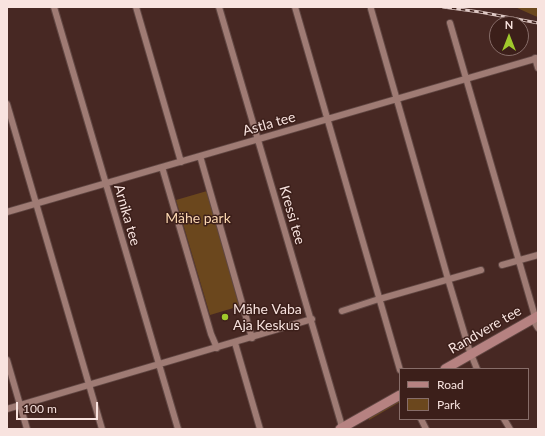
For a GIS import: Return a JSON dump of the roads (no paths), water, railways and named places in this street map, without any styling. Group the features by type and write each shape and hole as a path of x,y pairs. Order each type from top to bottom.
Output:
{"main road":[{"name":"Randvere tee","path":"447,368 536,317"},
{"path":"341,429 399,396"}],"street":[{"name":"Arnika tee","path":"54,7 178,429"},
{"path":"136,7 181,162"},
{"name":"Kressi tee","path":"219,7 312,320 341,423 341,429"},
{"path":"295,7 327,120 381,298 399,368"},
{"path":"371,9 448,279 477,368"},
{"path":"450,23 538,328"},
{"name":"Astla tee","path":"7,212 537,58"},
{"path":"537,58 538,68"},
{"path":"7,104 102,429"},
{"path":"200,156 252,338"},
{"path":"162,167 211,334 217,348"},
{"path":"502,265 538,255"},
{"path":"342,311 381,298 481,270"},
{"path":"7,409 312,320"},
{"path":"234,343 260,429"},
{"path":"7,360 27,429"},
{"path":"422,420 426,429"},
{"path":"505,420 510,429"}],"railway":[{"path":"443,7 480,12 538,23"}],"place":[{"name":"Mähe Vaba Aja Keskus","path":"225,317"}],"park label":[{"name":"Mähe park","path":"198,218"}]}
